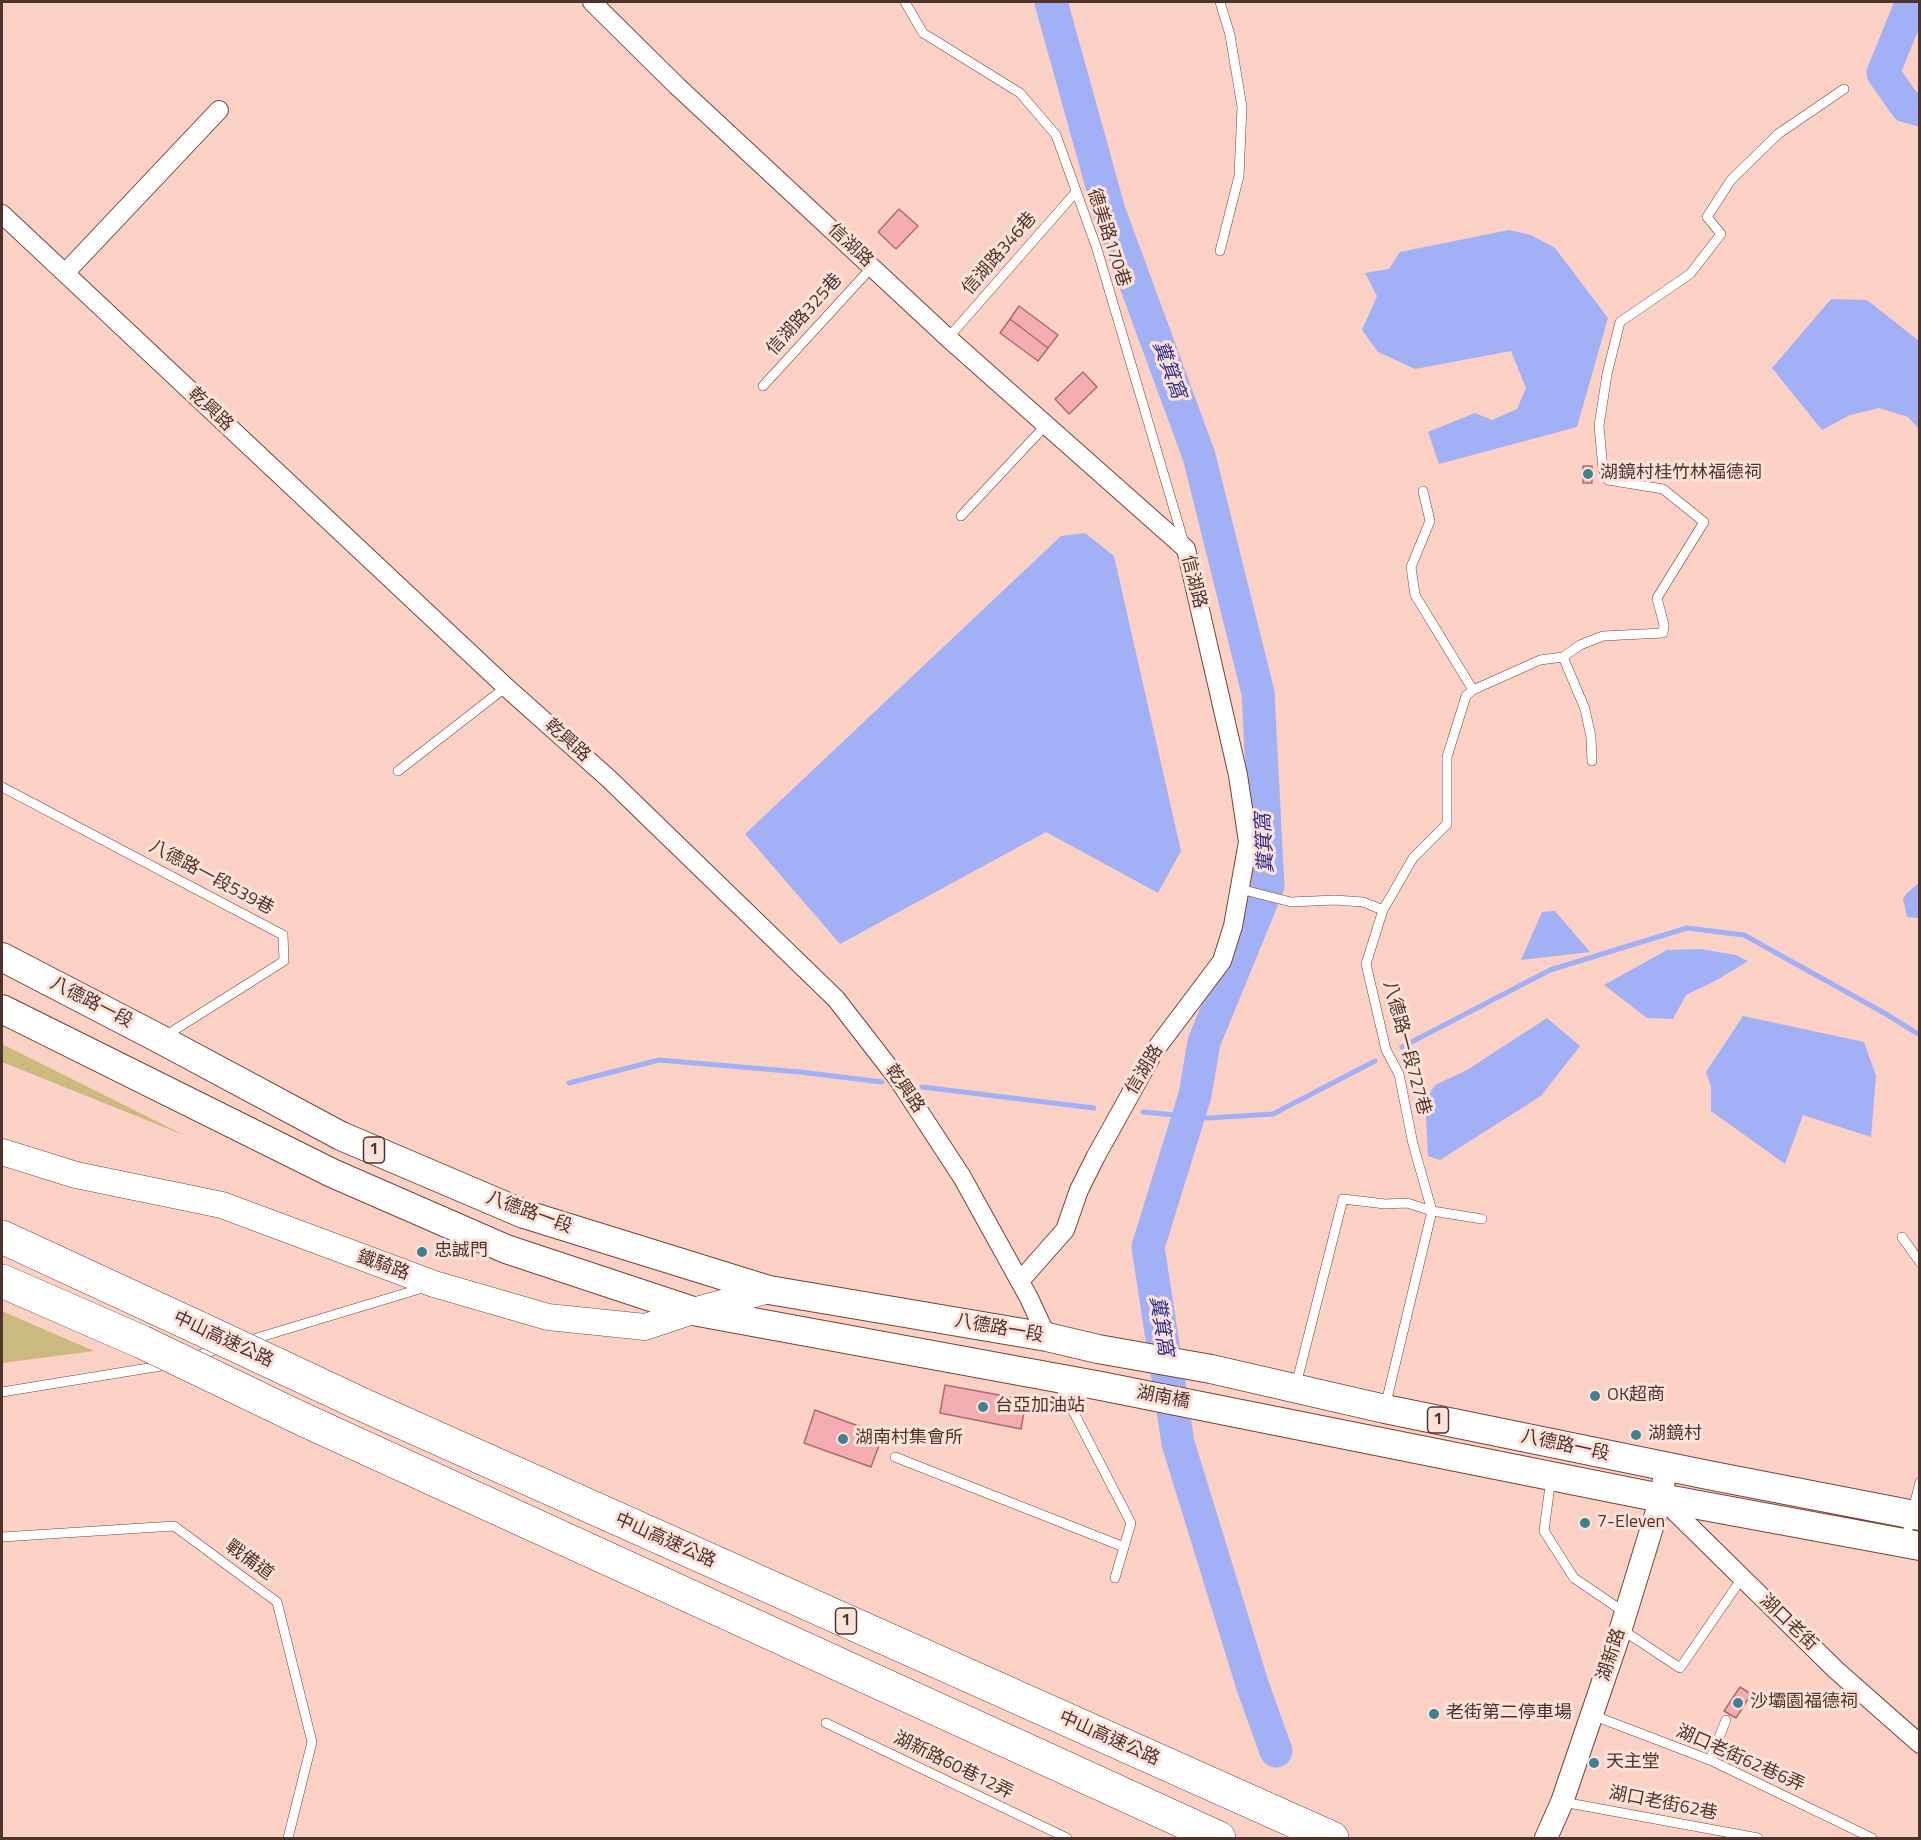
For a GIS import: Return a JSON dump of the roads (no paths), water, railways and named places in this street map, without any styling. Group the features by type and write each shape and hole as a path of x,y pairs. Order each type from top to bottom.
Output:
{"highway":[{"name":"中山高速公路","path":"2,1237 361,1404 1332,1839"},
{"name":"中山高速公路","path":"2,1281 142,1342 302,1419 1219,1839"}],"main road":[{"name":"八德路一段","path":"2,957 342,1136 524,1214 769,1290 1047,1337 1098,1349"},
{"name":"八德路一段","path":"2,1009 332,1173 506,1249 693,1311 1101,1386"},
{"name":"鐵騎路","path":"2,1152 76,1176 222,1205 434,1284 548,1317 645,1327 769,1290"},
{"name":"湖南橋","path":"1098,1349 1211,1369"},
{"name":"八德路一段","path":"1211,1369 1384,1409 1915,1515"},
{"name":"湖南橋","path":"1101,1386 1224,1410"},
{"name":"八德路一段","path":"1224,1410 1661,1498 1912,1545"}],"street":[{"name":"信湖路","path":"592,2 677,86 948,338 1186,549 1238,775 1248,843 1248,891 1233,926 1222,961 1155,1050 1096,1156 1079,1190 1060,1239 1020,1281"},
{"path":"65,273 219,110"},
{"name":"乾興路","path":"2,214 506,687 608,778 836,999 898,1079 962,1178 1020,1281 1047,1337"},
{"name":"湖新路","path":"1546,1839 1562,1802 1623,1621 1661,1498 1666,1467"},
{"name":"湖口老街","path":"1661,1498 1836,1670 1920,1744"}],"lane":[{"name":"德美路170巷","path":"905,2 922,33 1020,93 1056,135 1097,249 1186,549"},
{"path":"1220,2 1230,35 1242,107 1239,176 1220,251"},
{"path":"1423,491 1431,521 1411,567 1415,595 1473,690 1540,660 1563,657 1580,645 1603,636 1663,633 1664,625 1657,598 1704,522 1663,489 1608,480 1603,469 1599,426 1607,374 1620,322 1690,274 1721,234 1707,217 1731,180 1778,134 1844,89"},
{"name":"信湖路346巷","path":"948,338 1076,192"},
{"name":"信湖路325巷","path":"763,386 872,267"},
{"path":"961,516 1046,425"},
{"path":"1563,657 1585,709 1591,737 1592,762"},
{"path":"398,771 506,687"},
{"name":"八德路一段727巷","path":"1384,1409 1432,1211 1413,1144 1399,1074 1386,1050 1366,964 1383,910 1413,858 1447,824 1448,757 1466,696 1473,690"},
{"name":"八德路一段539巷","path":"2,787 283,935 284,961 160,1039"},
{"path":"1248,891 1291,902 1335,900 1363,902 1383,910"},
{"path":"1296,1388 1342,1199 1385,1204 1407,1203 1432,1211 1482,1219"},
{"path":"1902,1237 1920,1262"},
{"path":"2,1392 163,1366 434,1284"},
{"path":"1055,1378 1131,1523 1115,1578"},
{"path":"895,1457 1124,1547"},
{"path":"1552,1476 1544,1531 1574,1578 1680,1668 1742,1578"},
{"path":"1912,1545 1920,1482"},
{"name":"戰備道","path":"2,1538 174,1526 277,1602 312,1742 288,1839"},
{"name":"湖口老街62巷6弄","path":"1592,1715 1710,1760 1872,1839"},
{"path":"1710,1760 1726,1720"},
{"name":"湖新路60巷12弄","path":"826,1723 1066,1839"},
{"name":"湖口老街62巷","path":"1562,1802 1758,1839"}],"water":[{"path":"1509,230 1531,235 1555,248 1608,318 1577,427 1439,464 1428,432 1475,413 1492,420 1517,409 1526,388 1511,351 1415,369 1378,352 1362,330 1377,296 1365,273 1389,269 1400,252"},
{"path":"1831,299 1867,300 1919,341 1919,429 1908,417 1879,408 1850,415 1822,430 1772,368"},
{"path":"1085,533 1114,556 1181,851 1158,893 1046,832 840,944 745,834 1061,536"},
{"path":"1919,883 1919,918 1907,917 1903,899"},
{"path":"1555,911 1590,952 1521,960 1542,912"},
{"path":"1700,949 1736,955 1748,961 1686,995 1673,1019 1647,1018 1604,985 1667,950"},
{"path":"1743,1016 1864,1042 1876,1076 1871,1137 1803,1115 1785,1164 1711,1111 1711,1087 1706,1072"},
{"path":"1547,1018 1580,1046 1541,1096 1440,1160 1428,1156 1425,1101 1435,1085 1467,1070"}],"waterway":[{"name":"糞箕窩","path":"1051,2 1109,211 1199,456 1258,693 1268,886 1204,1042 1195,1095 1148,1247 1178,1443 1253,1687 1276,1751"},
{"path":"1912,2 1883,73 1906,106 1920,110"},
{"path":"1402,1047 1550,970 1687,928 1744,935 1920,1035"},
{"path":"569,1083 659,1060 800,1072 882,1082"},
{"path":"1143,1112 1208,1118 1273,1114 1375,1061"},
{"path":"922,1087 1094,1108"}],"place":[{"name":"湖鏡村桂竹林福德祠","path":"1588,474"},
{"name":"忠誠門","path":"422,1252"},
{"name":"OK超商","path":"1595,1396"},
{"name":"台亞加油站","path":"983,1407"},
{"name":"湖鏡村","path":"1636,1435"},
{"name":"湖南村集會所","path":"843,1439"},
{"name":"7-Eleven","path":"1585,1523"},
{"name":"沙壩園福德祠","path":"1738,1703"},
{"name":"老街第二停車場","path":"1434,1714"},
{"name":"天主堂","path":"1594,1763"}]}
